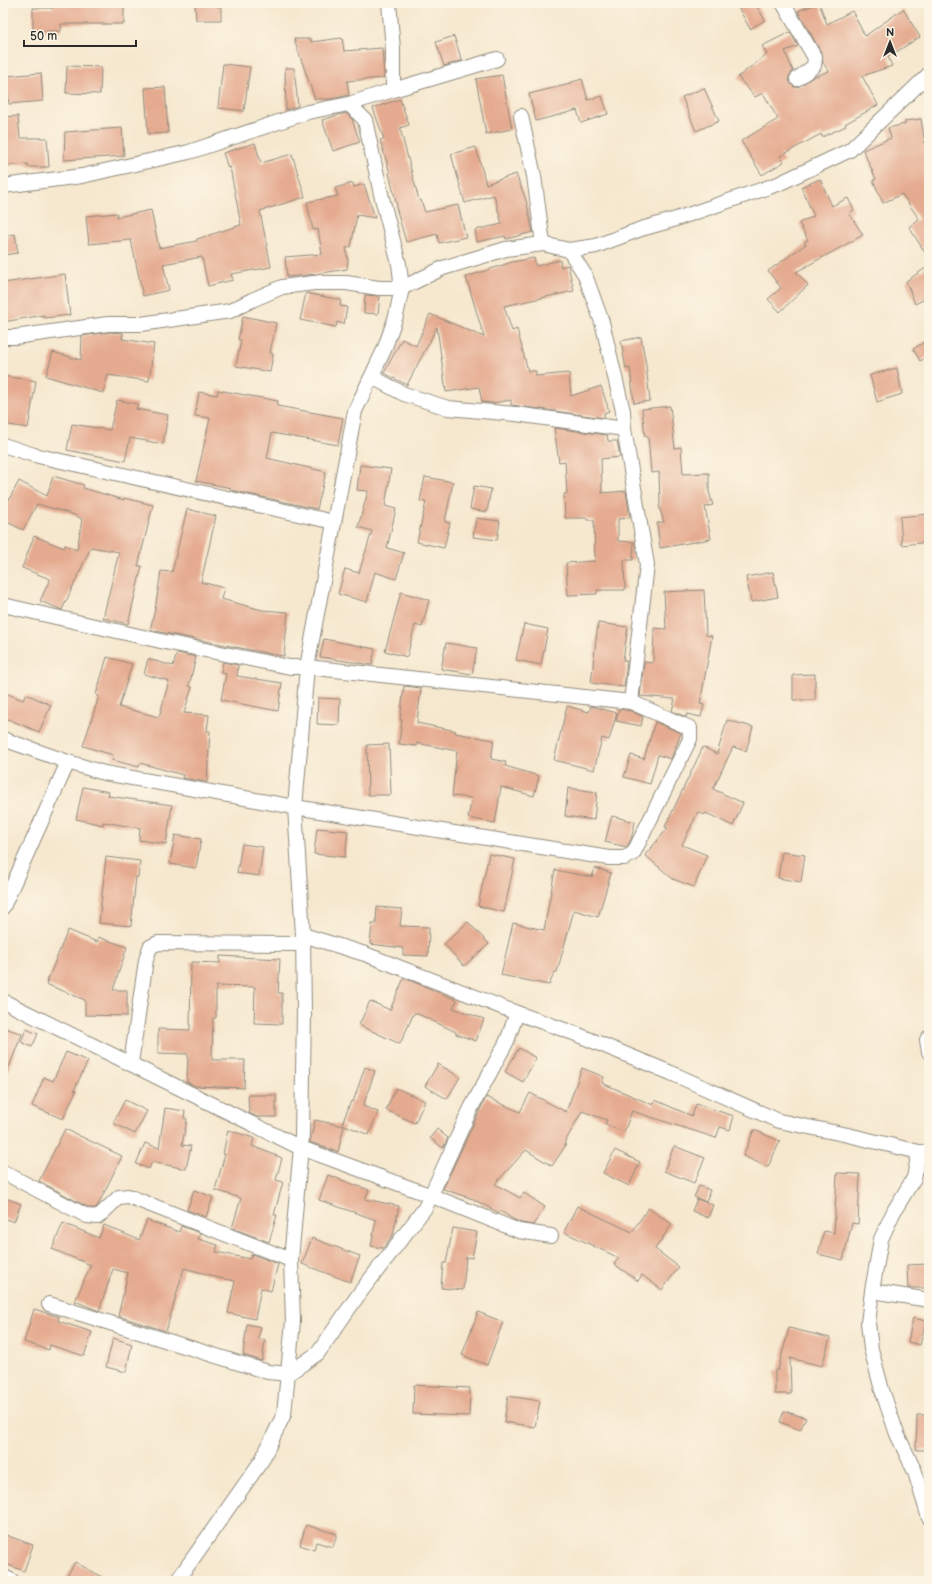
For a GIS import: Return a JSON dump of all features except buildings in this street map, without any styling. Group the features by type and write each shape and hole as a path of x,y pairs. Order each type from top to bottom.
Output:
{"street":[{"path":"389,3 393,49 393,90"},
{"path":"783,3 815,58 814,66 797,79"},
{"path":"3,186 82,176 189,152 308,112 349,104 497,59"},
{"path":"3,337 15,337 108,324 141,324 230,312 252,300 282,287 308,284 346,283 380,288 402,288 443,268 506,249 543,244 570,250 596,246 641,229 673,220 778,184 850,150 929,74"},
{"path":"177,1581 262,1460 284,1414 293,1321 291,1260 301,1148 304,1012 303,939 295,807 307,667 355,411 384,350 396,316 402,288 399,264 381,194 365,120 349,104"},
{"path":"521,116 534,176 543,244"},
{"path":"570,250 585,275 602,322 623,411 624,429 647,565 631,702"},
{"path":"372,377 404,394 448,408 516,414 624,429"},
{"path":"3,446 334,522"},
{"path":"3,605 290,667 307,667 631,702 690,728 690,739 634,854 624,858 609,858 295,807 104,773 3,739"},
{"path":"3,907 68,762"},
{"path":"131,1063 146,960 150,947 158,943 303,939 365,954 517,1013 584,1037 671,1073 779,1121 926,1150 914,1178 894,1212 881,1239 868,1323 871,1348 884,1397 897,1434 916,1472 929,1518"},
{"path":"3,1001 301,1148 432,1196 519,1231 551,1236"},
{"path":"49,1304 268,1372 288,1374 318,1353 359,1294 425,1208 432,1196 471,1108 507,1041 517,1013"},
{"path":"929,1037 927,1040 929,1052"},
{"path":"3,1172 87,1216 98,1217 119,1197 128,1196 291,1260"},
{"path":"872,1291 929,1300"},
{"path":"3,1576 12,1581"}]}
